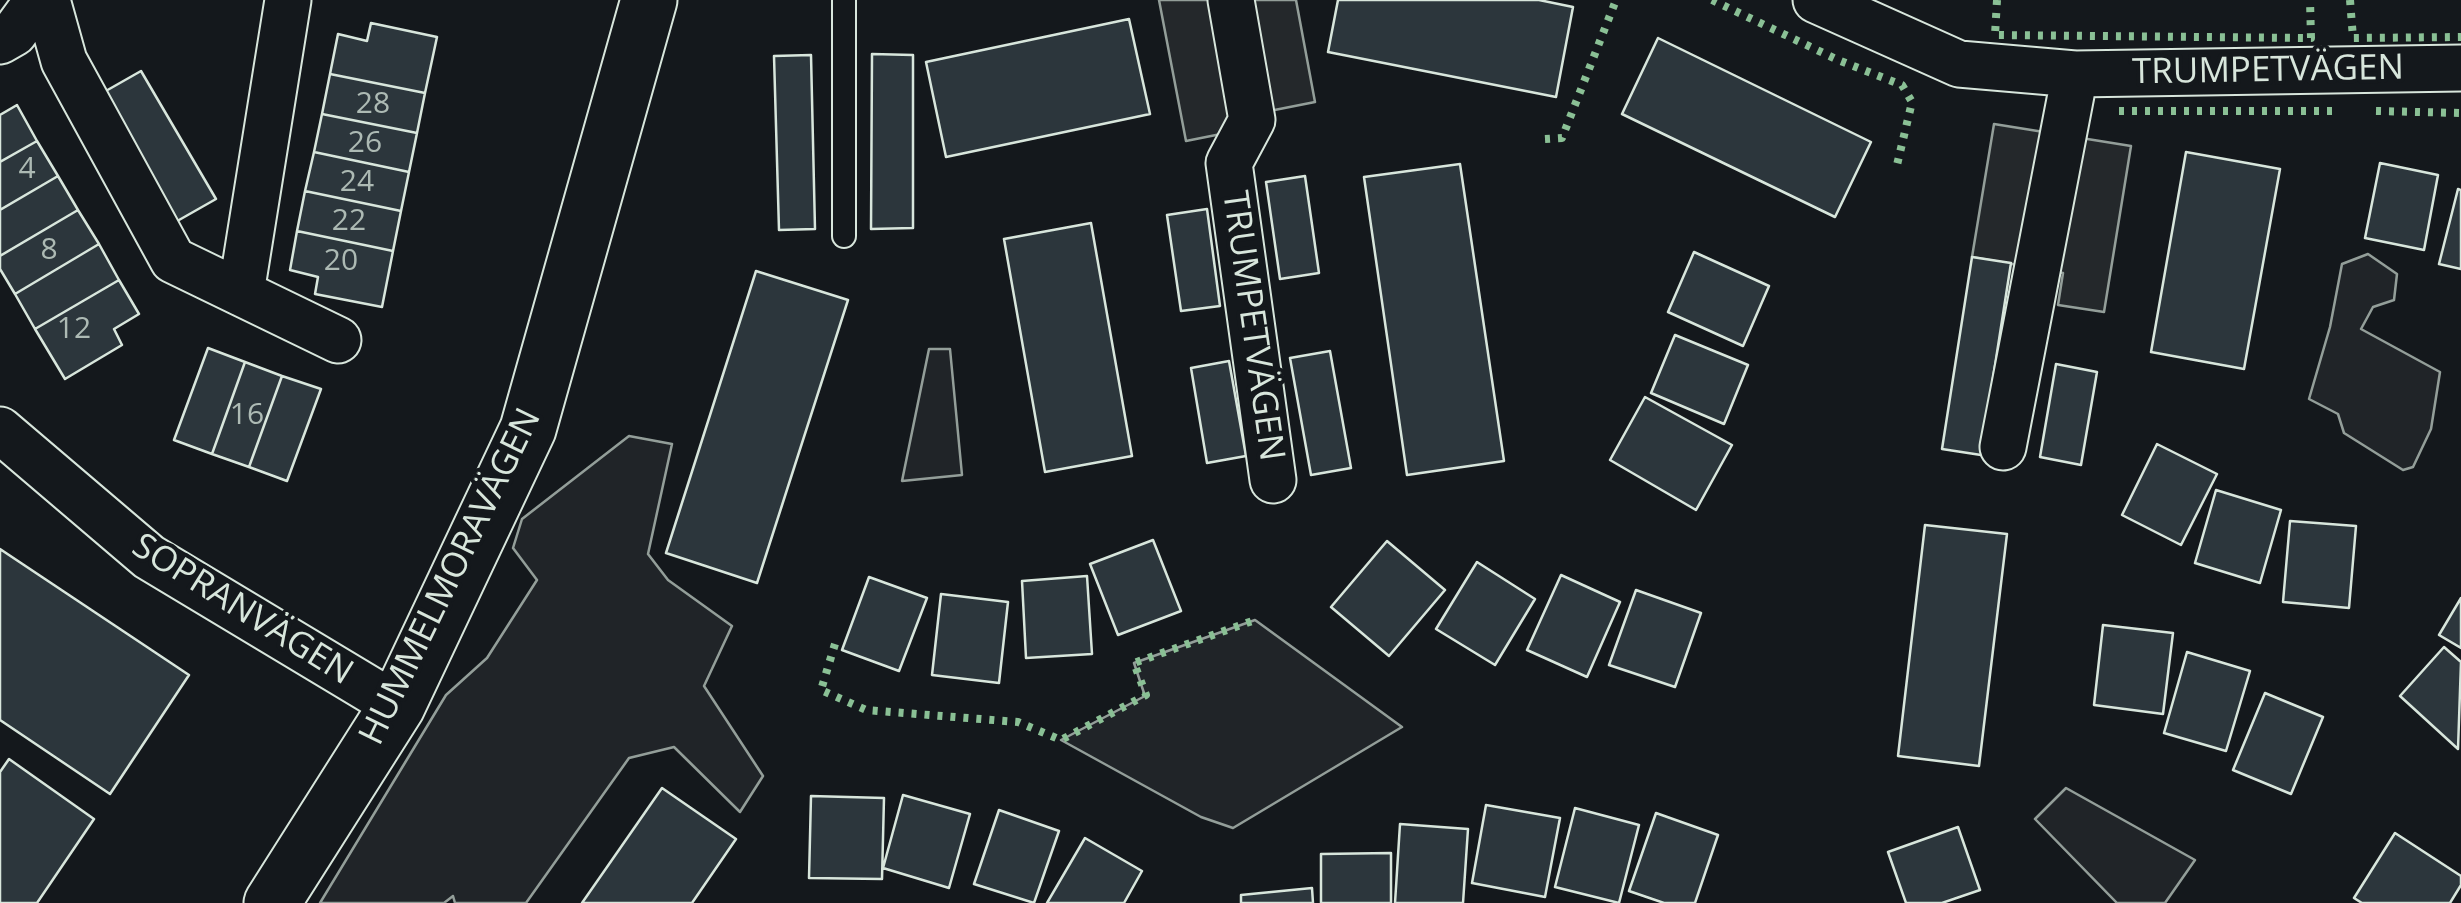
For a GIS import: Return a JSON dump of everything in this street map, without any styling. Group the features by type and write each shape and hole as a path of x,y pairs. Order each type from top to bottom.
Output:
{"street":[{"path":"0,41 14,33 38,0"},
{"path":"47,0 64,61 173,260 338,340"},
{"path":"240,293 288,0"},
{"name":"HUMMELMORAVÄGEN","path":"272,903 397,706 528,429 648,0"},
{"name":"TRUMPETVÄGEN","path":"1231,0 1252,120 1229,163 1273,480"},
{"name":"TRUMPETVÄGEN","path":"1816,0 1960,64 2075,74 2461,68"},
{"path":"2003,448 2075,74"},
{"name":"SOPRANVÄGEN","path":"0,430 148,557 397,706"}],"lane":[{"path":"844,0 844,236"}],"shaded area":[{"path":"1159,0 1296,0 1315,102 1229,119 1231,132 1186,141"},
{"path":"1994,124 2131,146 2104,312 2058,305 2063,273 1972,257"},
{"path":"2368,254 2397,274 2394,300 2373,307 2361,329 2440,372 2431,429 2413,467 2403,470 2344,433 2338,414 2309,399 2330,327 2342,264"},
{"path":"929,349 950,349 962,475 902,481"},
{"path":"629,436 672,444 648,554 668,580 732,626 704,686 763,776 740,812 674,747 629,758 526,903 455,903 453,896 444,903 320,903 446,695 487,658 537,580 513,548 522,519"},
{"path":"1255,620 1402,727 1233,828 1201,817 1061,740 1145,696 1134,663"},
{"path":"2066,788 2195,860 2165,903 2117,903 2035,819"}],"building":[{"path":"1338,0 1539,0 1573,7 1556,97 1328,52"},
{"path":"1129,19 1150,114 946,157 926,62"},
{"path":"371,23 437,37 425,93 330,74 338,34 367,41"},
{"path":"1658,38 1871,142 1835,217 1622,114"},
{"path":"872,54 913,55 913,228 871,229"},
{"path":"811,55 815,229 779,230 774,56"},
{"path":"141,71 216,199 172,224 97,96"},
{"path":"330,74 425,93 417,133 322,114"},
{"path":"17,105 37,141 0,162 0,115"},
{"path":"322,114 417,133 409,172 314,152"},
{"path":"37,141 58,176 0,210 0,162"},
{"path":"314,152 409,172 401,211 305,191"},
{"path":"2186,152 2280,169 2244,369 2151,352"},
{"path":"2380,163 2438,175 2424,250 2365,238"},
{"path":"1460,164 1504,461 1407,475 1364,177"},
{"path":"58,176 78,210 0,256 0,210"},
{"path":"1305,176 1319,273 1280,279 1266,182"},
{"path":"2458,189 2461,190 2461,269 2439,264"},
{"path":"305,191 401,211 393,251 297,231"},
{"path":"1207,209 1220,306 1181,311 1167,215"},
{"path":"78,210 99,244 15,294 0,269 0,256"},
{"path":"1091,223 1132,456 1045,472 1004,239"},
{"path":"297,231 393,251 382,307 315,294 318,277 290,270"},
{"path":"99,244 119,280 35,329 15,294"},
{"path":"1694,252 1769,286 1743,346 1668,312"},
{"path":"1972,257 2011,263 1981,455 1942,449"},
{"path":"756,271 848,300 757,583 666,553"},
{"path":"119,280 139,314 114,329 122,345 65,379 35,329"},
{"path":"1675,335 1748,365 1724,424 1651,393"},
{"path":"208,348 245,362 212,454 174,440"},
{"path":"1330,351 1351,468 1311,475 1290,358"},
{"path":"1229,361 1246,456 1207,463 1191,368"},
{"path":"245,362 282,376 249,467 212,454"},
{"path":"2056,364 2097,372 2081,465 2040,457"},
{"path":"282,376 321,389 287,481 249,467"},
{"path":"1645,397 1732,445 1696,510 1610,460"},
{"path":"2157,444 2217,474 2181,545 2122,515"},
{"path":"2216,490 2281,510 2260,583 2195,563"},
{"path":"2290,521 2356,526 2349,608 2283,602"},
{"path":"1925,525 2007,534 1979,766 1898,756"},
{"path":"1153,540 1181,611 1118,635 1090,564"},
{"path":"1387,541 1445,590 1389,656 1331,607"},
{"path":"0,549 189,675 110,794 0,720"},
{"path":"1477,562 1535,599 1495,665 1436,629"},
{"path":"1561,575 1620,602 1587,677 1527,650"},
{"path":"1087,576 1092,654 1026,658 1022,581"},
{"path":"869,577 927,598 899,671 842,650"},
{"path":"1636,590 1701,613 1675,687 1609,665"},
{"path":"941,594 1008,602 999,683 932,675"},
{"path":"2461,598 2461,648 2439,635"},
{"path":"2103,625 2173,633 2163,714 2094,705"},
{"path":"2444,647 2461,662 2458,749 2400,696"},
{"path":"2187,652 2250,671 2226,751 2164,733"},
{"path":"2265,693 2323,717 2291,794 2233,770"},
{"path":"9,759 94,819 37,903 0,903 0,772"},
{"path":"662,788 736,839 692,903 582,903"},
{"path":"903,795 970,814 949,888 883,868"},
{"path":"811,796 884,798 882,879 809,878"},
{"path":"1486,805 1560,818 1545,897 1472,883"},
{"path":"1575,808 1639,825 1619,903 1555,887"},
{"path":"999,810 1059,831 1034,903 974,884"},
{"path":"1656,813 1718,835 1695,903 1664,903 1629,891"},
{"path":"1400,824 1468,829 1463,903 1395,903"},
{"path":"1958,827 1980,890 1942,903 1906,903 1888,852"},
{"path":"2395,833 2461,876 2461,885 2450,903 2362,903 2354,898"},
{"path":"1085,838 1142,871 1124,903 1047,903"},
{"path":"1391,853 1391,903 1321,903 1321,854"},
{"path":"1312,888 1313,903 1241,903 1241,895"}],"hedge":[{"path":"1545,139 1562,138 1616,0"},
{"path":"1712,0 1838,60 1902,85 1912,102 1897,165"},
{"path":"1997,0 1995,35 2311,38 2310,0"},
{"path":"2350,0 2353,38 2461,37"},
{"path":"2119,111 2334,111"},
{"path":"2376,111 2461,113"},
{"path":"835,644 821,690 866,710 1018,722 1061,740 1146,695 1134,663 1255,620"}]}
